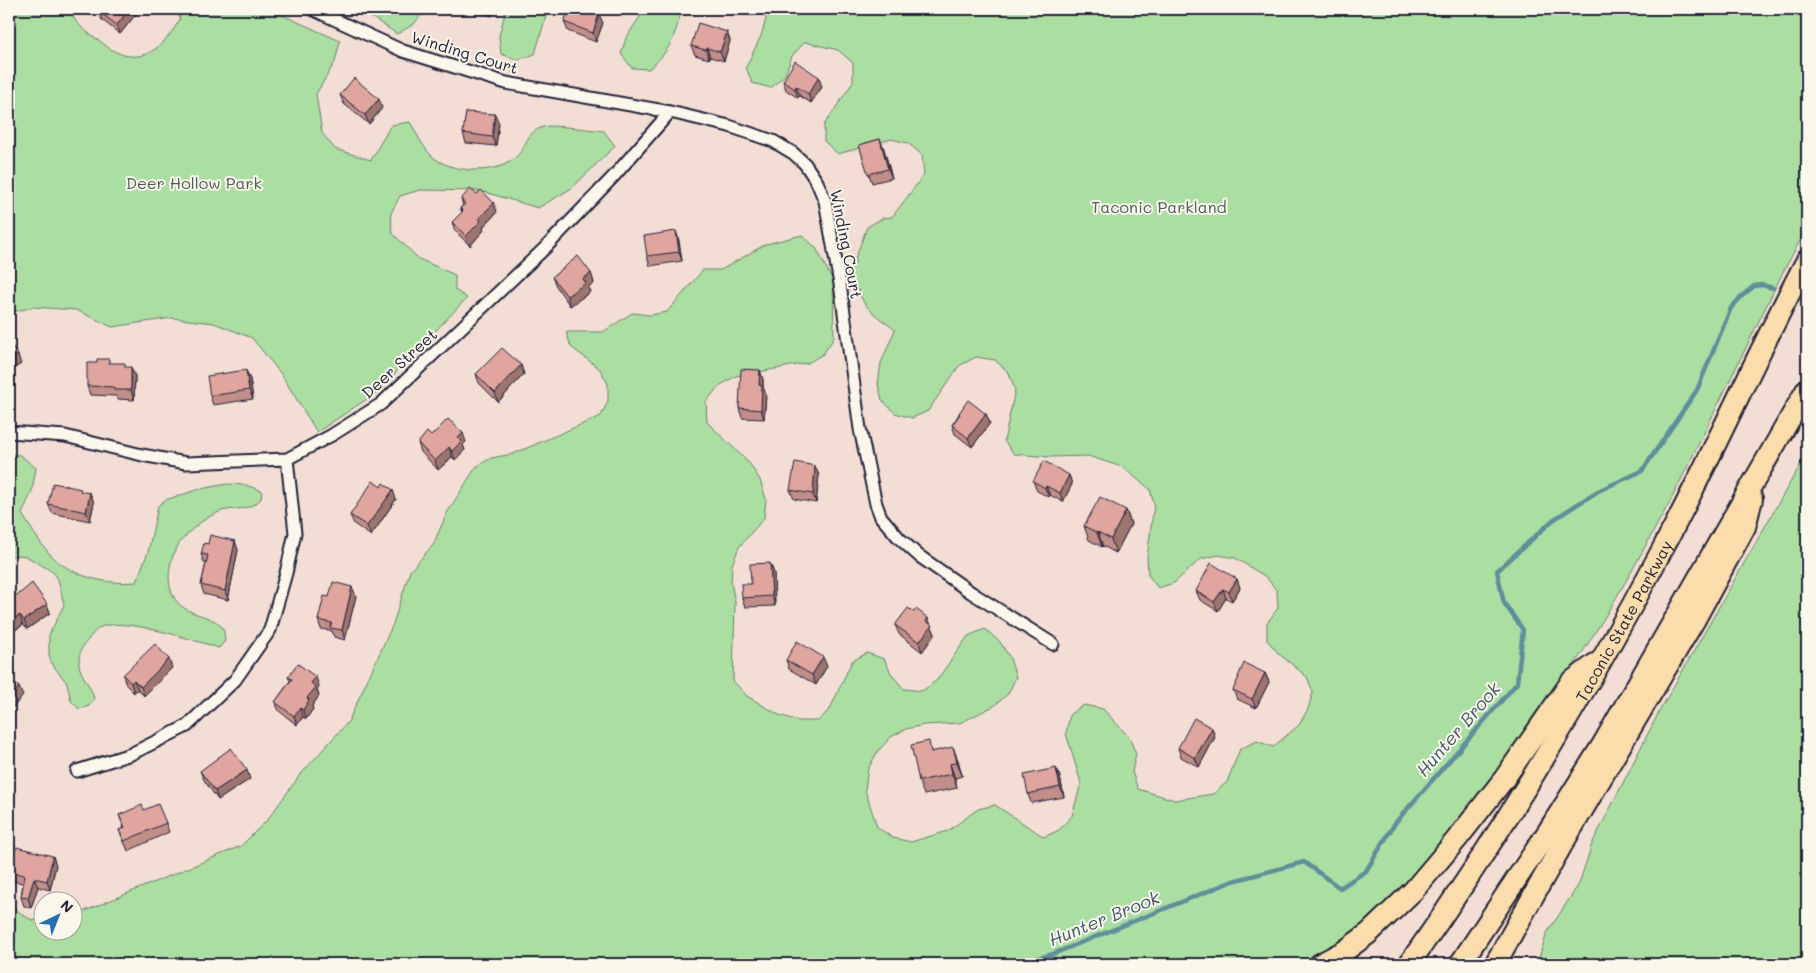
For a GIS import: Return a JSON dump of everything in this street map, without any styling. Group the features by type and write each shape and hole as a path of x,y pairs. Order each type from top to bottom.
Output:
{"highway":[{"name":"Taconic State Parkway","path":"1409,964 1509,814 1604,657 1684,509 1807,260"},
{"path":"1460,964 1548,833 1602,744 1807,389"},
{"path":"1495,964 1563,843 1694,621 1745,527 1756,478"},
{"path":"1320,964 1346,950 1369,933 1413,891 1457,839 1504,778 1572,682 1604,657"}],"street":[{"name":"Winding Court","path":"312,9 403,50 506,83 670,112 729,126 773,141 793,153 805,164 817,182 824,201 840,284 860,429 876,504 881,517 899,538 919,556 1053,644"},
{"name":"Deer Street","path":"9,432 65,436 142,455 186,463 287,459 332,435 381,404 545,248 614,176 670,112"},
{"path":"77,771 131,754 188,726 235,680 270,630 295,533 287,459"}],"green space":[{"name":"Deer Hollow Park","path":"9,9 69,9 80,26 108,48 127,56 137,56 146,54 162,44 180,19 178,9 269,9 340,41 335,62 316,94 322,133 335,149 371,160 391,125 410,122 431,155 450,166 462,169 487,169 499,167 510,162 518,155 533,132 547,126 604,131 615,146 572,188 538,208 481,191 420,190 400,196 391,213 392,233 419,259 455,275 455,290 467,298 376,393 317,432 281,374 252,338 214,323 172,318 112,327 76,310 33,307 9,313"},
{"path":"359,9 426,9 414,24 397,34"},
{"path":"506,9 548,9 535,54 518,60 501,54 499,36"},
{"path":"645,9 682,9 674,35 663,55 649,69 632,68 621,54 626,38"},
{"name":"Taconic Parkland","path":"761,9 1807,9 1807,228 1783,272 1674,494 1629,576 1571,670 1495,778 1389,907 1319,957 1304,964 9,964 9,902 32,920 32,940 82,940 82,912 241,846 268,819 300,775 348,722 393,624 410,571 433,545 447,513 476,467 491,458 513,454 601,416 608,401 608,384 600,369 571,347 566,332 603,332 632,313 650,315 667,312 703,270 721,270 766,244 802,235 816,248 833,281 834,338 823,354 808,363 736,376 719,386 706,402 707,422 750,464 760,480 766,499 764,518 739,547 732,565 731,583 735,602 733,681 747,696 779,715 799,721 818,721 830,709 852,661 867,653 884,659 892,675 904,689 922,691 937,680 968,636 985,629 1000,642 1010,658 1016,677 1008,694 994,706 960,723 924,725 906,729 891,737 878,751 868,769 865,790 877,827 893,838 911,842 948,831 978,809 995,805 1044,837 1059,830 1072,816 1081,783 1066,733 1070,714 1084,705 1103,709 1129,737 1136,754 1132,772 1138,789 1175,800 1213,794 1227,782 1240,749 1257,741 1273,747 1299,725 1308,709 1313,692 1307,677 1278,653 1267,640 1267,623 1278,608 1277,591 1266,577 1235,558 1218,555 1201,559 1174,583 1158,588 1148,575 1147,557 1154,505 1150,489 1122,467 1088,456 1050,457 1014,454 1004,441 1015,390 1009,373 995,360 976,357 959,366 928,411 912,418 895,413 882,400 878,384 881,363 895,330 868,308 859,290 840,284 855,264 855,259 867,227 883,218 892,217 924,175 922,155 908,143 891,139 838,154 824,141 824,125 853,82 853,63 838,50 805,42 792,56 785,75 771,88 752,83 746,67 761,36 766,19"},
{"path":"1807,453 1807,964 1537,964 1547,933 1579,884 1592,844 1659,712"},
{"path":"9,454 20,455 36,468 32,491 22,514 44,548 66,567 77,573 112,582 136,582 148,552 158,506 165,500 200,489 227,484 246,485 262,491 261,499 251,506 222,511 205,519 195,527 182,540 170,566 170,585 172,594 177,602 188,610 215,621 222,628 225,641 219,648 158,630 140,627 109,625 99,628 84,645 80,653 80,668 94,699 89,706 79,709 71,701 67,683 51,663 49,654 49,635 64,605 58,579 53,572 26,556 16,555 9,557"}],"building":[{"path":"100,9 129,9 117,25 98,11"},
{"path":"569,9 586,9 599,14 593,33 564,22"},
{"path":"698,23 727,32 720,52 691,46"},
{"path":"795,61 819,77 808,94 796,86 795,89 783,81"},
{"path":"354,78 379,99 365,115 340,95"},
{"path":"466,112 495,114 492,137 463,133"},
{"path":"880,139 888,169 868,174 859,145"},
{"path":"470,189 477,194 481,190 494,203 479,218 481,221 466,236 452,222 463,211 460,208 465,204 461,199"},
{"path":"676,231 679,252 647,256 644,236"},
{"path":"578,256 591,273 583,279 586,283 567,296 552,277"},
{"path":"9,341 18,355 9,360"},
{"path":"502,348 521,365 495,393 476,374"},
{"path":"97,359 109,359 109,363 125,363 125,367 131,367 131,390 114,390 114,387 87,386 87,363 97,363"},
{"path":"741,369 760,370 759,385 762,386 761,410 739,408"},
{"path":"246,370 249,390 210,396 207,376"},
{"path":"968,400 986,414 968,438 952,425"},
{"path":"448,419 463,433 458,438 462,441 452,451 449,447 435,461 418,443 427,432 431,436"},
{"path":"1044,461 1069,475 1060,493 1046,486 1045,488 1033,481"},
{"path":"795,462 815,466 813,494 790,490"},
{"path":"373,481 381,487 383,483 393,490 367,526 350,515"},
{"path":"53,483 81,489 80,491 90,493 86,512 48,504"},
{"path":"1100,497 1126,510 1111,539 1084,526"},
{"path":"210,535 235,541 225,591 201,585 208,555 201,554 204,543 208,544"},
{"path":"770,563 772,596 742,598 741,584 751,584 750,564"},
{"path":"1211,563 1237,579 1229,592 1223,589 1214,602 1196,591"},
{"path":"333,582 352,587 342,630 330,628 332,623 318,620 324,596 329,597"},
{"path":"32,583 47,604 24,620 20,615 11,621 9,618 10,598 14,594 18,595"},
{"path":"908,608 914,612 916,609 928,618 926,621 932,625 919,642 895,625"},
{"path":"797,641 823,657 812,675 786,660"},
{"path":"155,644 169,659 141,687 134,680 131,683 123,675"},
{"path":"1244,663 1265,673 1252,699 1233,690"},
{"path":"298,664 316,677 311,683 316,687 307,698 309,700 303,710 300,708 294,716 275,702 292,679 288,677"},
{"path":"9,678 19,687 9,699"},
{"path":"1194,718 1212,728 1195,758 1178,748"},
{"path":"929,741 931,752 953,747 957,762 950,764 952,774 919,781 911,745"},
{"path":"231,748 247,770 215,791 200,771"},
{"path":"1056,768 1060,787 1028,794 1024,775"},
{"path":"158,804 166,823 124,841 119,830 125,828 119,815 142,805 144,810"},
{"path":"16,847 53,856 47,881 34,878 28,898 21,897 25,875 10,872"}],"waterway":[{"name":"Hunter Brook","path":"1018,964 1053,954 1233,881 1304,862 1340,888 1366,871 1395,823 1517,683 1523,630 1504,603 1497,571 1553,520 1598,491 1642,471 1697,390 1731,308 1754,286 1762,285 1773,288"}]}
